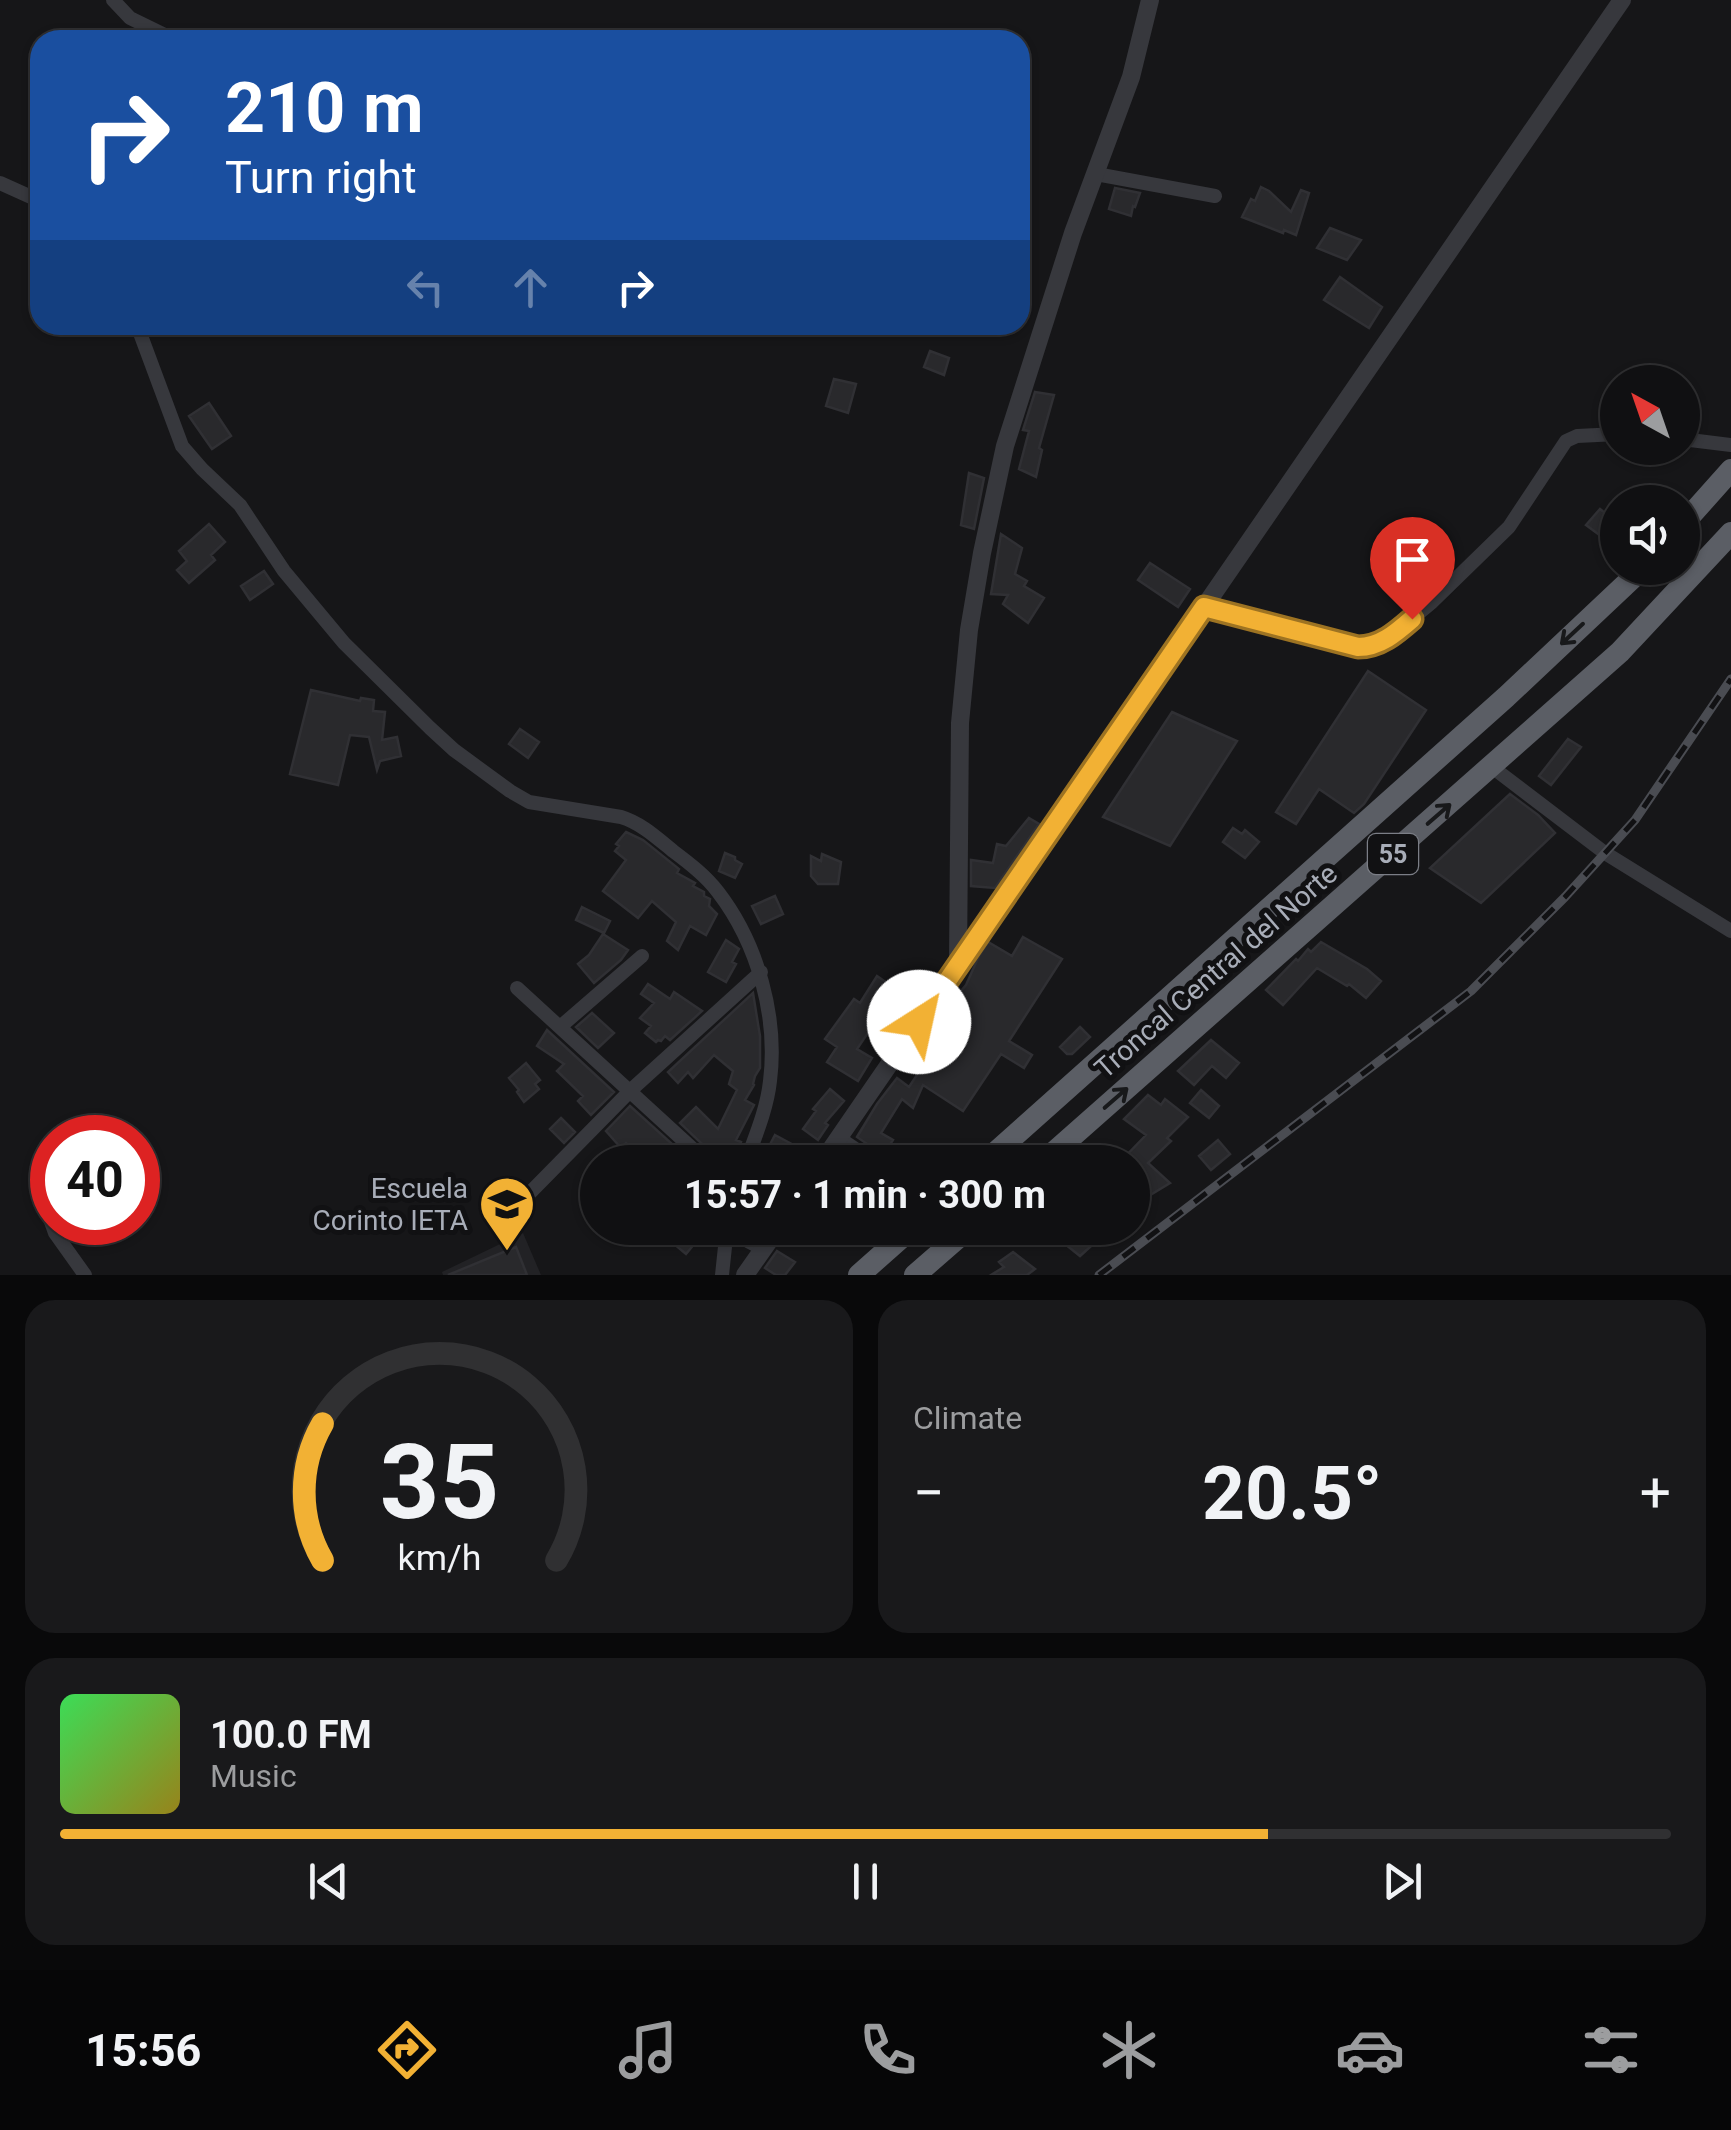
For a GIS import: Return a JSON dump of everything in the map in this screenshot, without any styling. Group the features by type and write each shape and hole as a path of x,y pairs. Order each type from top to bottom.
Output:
{"highway":[{"path":"1700,505 1731,470"},
{"name":"Troncal Central del Norte","path":"1062,1145 1620,652 1731,534"},
{"name":"Troncal Central del Norte","path":"1004,1145 1506,697 1624,585"},
{"path":"859,1275 893,1245"},
{"path":"915,1275 949,1245"}],"street":[{"path":"113,0 130,18 155,30"},
{"path":"958,964 960,724 972,610 1005,446 1073,233 1132,77 1150,0"},
{"path":"834,1145 1622,0"},
{"path":"1096,174 1215,196"},
{"path":"0,183 30,196"},
{"path":"141,335 182,446 240,505 284,571 344,642 454,750 529,802 636,823 692,865 718,892 761,972 771,1036 770,1082 753,1145"},
{"path":"1204,607 1348,646 1378,643 1432,602 1509,526 1566,442 1577,436 1600,435"},
{"path":"1700,441 1731,445"},
{"path":"1492,767 1605,853 1731,931"},
{"path":"560,1027 642,956"},
{"path":"514,1209 631,1090 761,972"},
{"path":"517,988 689,1145"},
{"path":"839,1138 850,1145"},
{"path":"64,1245 86,1275"},
{"path":"722,1275 725,1245"},
{"path":"755,1245 763,1250"},
{"path":"746,1275 766,1245"}],"shaded area":[{"name":"Escuela Corinto IETA","path":"523,1233 541,1275 443,1275 442,1272"}],"building":[{"path":"1261,187 1291,212 1301,190 1309,193 1296,235 1242,217"},
{"path":"1115,188 1140,193 1131,216 1109,209"},
{"path":"1330,228 1361,240 1347,260 1317,248"},
{"path":"1340,277 1382,307 1369,328 1324,300"},
{"path":"930,351 949,358 944,375 924,367"},
{"path":"834,379 856,384 848,413 826,406"},
{"path":"1035,392 1054,395 1039,448 1042,450 1036,477 1019,469 1029,431 1023,430"},
{"path":"209,403 231,436 212,449 189,416"},
{"path":"969,473 984,478 974,529 961,525"},
{"path":"1600,509 1600,535 1586,525"},
{"path":"209,524 225,542 211,555 215,560 189,583 177,570 187,561 179,551"},
{"path":"1001,534 1022,548 1015,574 1027,581 1024,586 1044,598 1028,623 1003,604 1008,595 991,594"},
{"path":"1150,563 1190,589 1178,607 1138,580"},
{"path":"264,571 273,584 250,600 241,586"},
{"path":"1368,671 1426,710 1364,804 1354,813 1319,789 1296,824 1276,812"},
{"path":"311,690 360,701 374,700 373,711 385,712 382,740 397,737 401,756 380,761 377,770 369,737 350,735 338,785 290,774"},
{"path":"1172,712 1237,741 1170,846 1103,817"},
{"path":"520,729 539,742 528,758 509,744"},
{"path":"1568,739 1581,747 1551,785 1539,776"},
{"path":"1510,794 1555,833 1481,903 1430,868"},
{"path":"1029,818 1039,824 995,888 971,886 971,860 993,863 997,844 1006,846"},
{"path":"1233,828 1242,834 1245,830 1259,842 1245,858 1223,842"},
{"path":"626,832 643,840 710,899 709,906 717,914 706,935 690,926 678,950 667,941 676,922 652,901 638,918 603,891 626,860 615,851"},
{"path":"725,853 742,864 735,878 719,871"},
{"path":"822,854 841,862 838,884 818,884 811,876 811,856 821,861"},
{"path":"775,896 783,914 761,924 752,906"},
{"path":"582,907 610,921 604,933 576,920"},
{"path":"603,934 628,950 594,983 578,964"},
{"path":"1023,937 1062,959 1009,1041 1032,1055 1024,1068 1001,1054 963,1111 923,1085 913,1108 902,1099 881,1133 893,1140 890,1145 869,1145 857,1137 897,1078 909,1087 964,1004 955,998 988,942 1012,956"},
{"path":"726,940 739,949 726,982 708,972"},
{"path":"1321,942 1381,981 1366,998 1349,984 1317,968 1283,1005 1266,990 1296,959"},
{"path":"877,976 913,1001 899,1022 882,1012 857,1049 872,1058 858,1081 827,1062 837,1047 825,1039 854,999 860,1003"},
{"path":"648,984 670,999 674,992 702,1011 670,1040 665,1036 656,1042 645,1033 651,1026 640,1018 654,1003 641,994"},
{"path":"753,993 760,1068 745,1100 754,1105 736,1140 740,1145 703,1145 680,1123 696,1107 718,1129 737,1090 729,1084 733,1071 714,1055 693,1078 688,1072 678,1083 668,1072"},
{"path":"592,1013 614,1033 598,1048 576,1027"},
{"path":"1080,1027 1090,1037 1067,1054 1060,1047"},
{"path":"547,1030 614,1092 591,1115 578,1101 583,1096 557,1071 564,1064 537,1046"},
{"path":"1211,1040 1239,1063 1226,1078 1212,1066 1194,1085 1178,1071"},
{"path":"526,1063 540,1080 535,1084 539,1089 524,1102 509,1078"},
{"path":"830,1089 844,1101 825,1123 828,1125 818,1140 803,1129"},
{"path":"1201,1090 1219,1106 1209,1118 1190,1103"},
{"path":"1148,1095 1161,1105 1165,1099 1188,1117 1150,1161 1150,1145 1136,1145 1146,1135 1124,1119"},
{"path":"630,1106 673,1145 618,1145 606,1131"},
{"path":"561,1118 575,1132 564,1143 550,1129"},
{"path":"775,1135 793,1145 770,1145"},
{"path":"1218,1140 1230,1154 1211,1170 1199,1156"},
{"path":"1150,1165 1170,1183 1150,1195"},
{"path":"675,1245 693,1245 686,1254"},
{"path":"1066,1245 1092,1245 1080,1256"},
{"path":"516,1247 527,1275 448,1275"},
{"path":"777,1251 795,1262 785,1275 765,1268"},
{"path":"1013,1252 1035,1269 1027,1275 991,1275 1004,1267 999,1262"}],"railway":[{"path":"1099,1275 1471,991 1635,820 1731,679"}],"place":[{"name":"Escuela Corinto IETA","path":"507,1253"}],"route":[{"path":"919,1022 1204,607 1358,647 1392,636 1412,619"}]}
